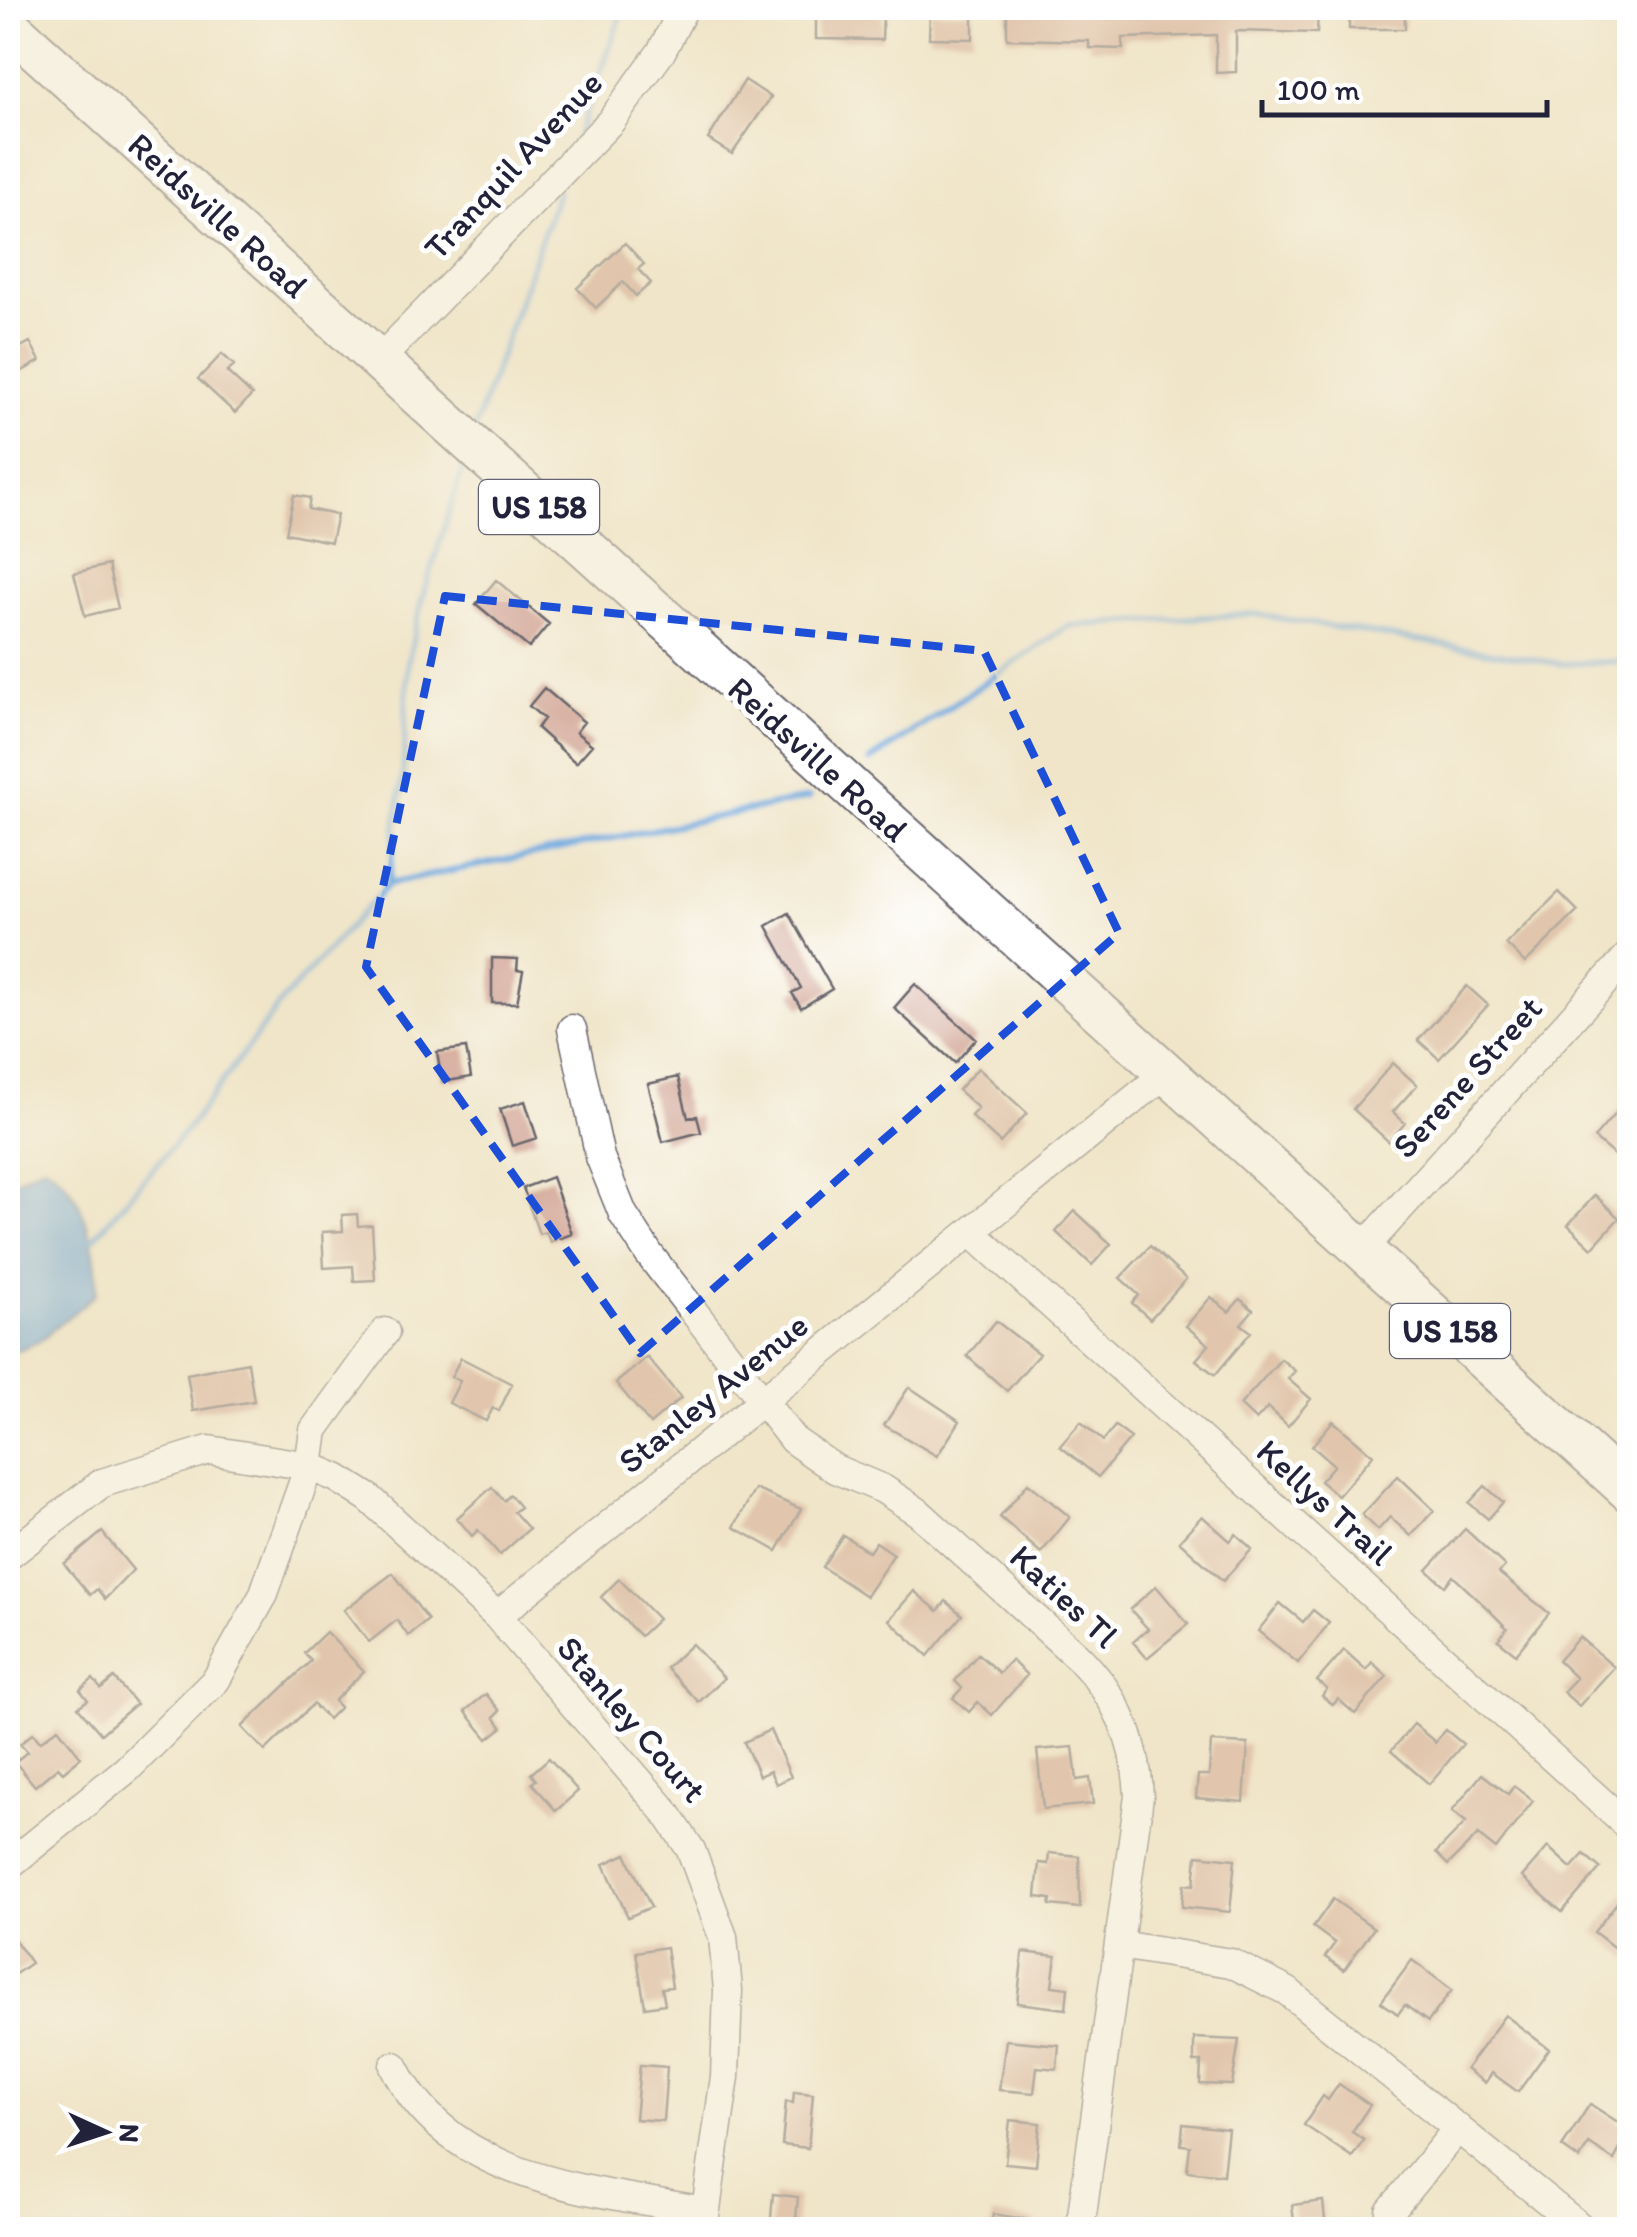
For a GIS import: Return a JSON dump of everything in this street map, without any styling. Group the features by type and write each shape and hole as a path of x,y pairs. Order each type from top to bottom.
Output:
{"highway":[{"name":"Reidsville Road","path":"8,25 1630,1492"}],"street":[{"name":"Tranquil Avenue","path":"378,361 611,121 661,52 684,8"},
{"name":"Serene Street","path":"1361,1251 1630,954"},
{"name":"Katies Tl","path":"572,1030 600,1157 623,1214 649,1254 793,1440 814,1457 882,1489 918,1512 1079,1658 1113,1699 1133,1746 1139,1796 1080,2230"},
{"name":"Stanley Avenue","path":"497,1616 1165,1074"},
{"name":"Kellys Trail","path":"970,1232 1630,1828"},
{"path":"8,1866 127,1769 216,1680 262,1596 308,1466 314,1430 385,1332"},
{"path":"8,1556 102,1484 209,1450 308,1466 369,1498 497,1616"},
{"name":"Stanley Court","path":"497,1616 665,1810 691,1850 724,1937 728,1990 725,2078 704,2220"},
{"path":"1119,1945 1232,1963 1287,1991 1584,2230"},
{"path":"394,2066 410,2099 451,2138 493,2162 704,2220"},
{"path":"1390,2211 1458,2128"}],"highlighted area":[{"path":"445,596 984,651 1119,933 640,1353 366,967"}],"water":[{"path":"44,1165 58,1175 79,1204 95,1260 96,1294 38,1342 8,1354 8,1184"}],"building":[{"path":"1318,8 1317,33 1236,31 1236,72 1216,73 1216,35 1123,38 1123,49 1089,48 1089,41 1007,39 1007,11"},
{"path":"1349,8 1405,8 1405,29 1349,29"},
{"path":"930,11 973,12 973,39 929,38"},
{"path":"816,13 883,14 882,40 816,39"},
{"path":"745,80 771,97 732,154 708,139"},
{"path":"625,243 644,264 638,269 651,283 636,296 623,282 596,308 577,288"},
{"path":"30,342 40,361 8,379 8,354"},
{"path":"222,354 234,365 227,372 252,395 235,413 198,379"},
{"path":"294,495 310,498 308,509 337,515 331,542 286,533"},
{"path":"108,565 118,608 85,616 74,573"},
{"path":"496,580 549,624 529,648 476,604"},
{"path":"544,688 584,722 576,732 592,745 576,763 537,728 544,719 529,706"},
{"path":"1559,892 1578,911 1525,963 1506,944"},
{"path":"789,913 832,989 801,1008 792,993 801,988 767,926"},
{"path":"492,958 518,959 517,970 523,971 517,1003 492,1003"},
{"path":"915,984 976,1039 955,1063 894,1008"},
{"path":"1467,986 1488,1005 1439,1059 1418,1040"},
{"path":"466,1048 471,1077 442,1082 437,1052"},
{"path":"1393,1063 1417,1085 1393,1112 1405,1123 1389,1142 1353,1109"},
{"path":"978,1068 1027,1113 1000,1143 971,1116 978,1108 958,1090"},
{"path":"678,1077 688,1118 697,1116 701,1132 663,1142 648,1084"},
{"path":"1630,1096 1630,1139 1615,1156 1594,1138"},
{"path":"525,1101 537,1138 512,1146 500,1109"},
{"path":"552,1177 572,1234 550,1242 546,1232 539,1234 523,1188"},
{"path":"1595,1195 1619,1218 1592,1248 1568,1225"},
{"path":"1075,1211 1111,1244 1092,1265 1056,1232"},
{"path":"357,1214 358,1226 372,1225 375,1280 354,1281 353,1266 324,1268 322,1232 343,1231 342,1215"},
{"path":"1150,1246 1186,1279 1150,1319 1132,1303 1139,1295 1120,1278"},
{"path":"1211,1297 1229,1312 1240,1299 1253,1310 1241,1324 1251,1332 1215,1375 1196,1360 1209,1345 1186,1326"},
{"path":"996,1321 1039,1354 1007,1391 967,1356"},
{"path":"647,1357 681,1398 650,1424 616,1383"},
{"path":"461,1358 512,1384 499,1411 493,1408 486,1421 449,1403 460,1381 451,1377"},
{"path":"1281,1359 1295,1371 1288,1379 1311,1399 1288,1426 1268,1407 1256,1420 1240,1405"},
{"path":"248,1362 254,1401 193,1411 187,1374"},
{"path":"909,1387 960,1421 937,1456 884,1425"},
{"path":"1333,1421 1373,1455 1338,1496 1320,1481 1334,1465 1312,1446"},
{"path":"1081,1422 1103,1441 1115,1426 1131,1438 1098,1477 1060,1446"},
{"path":"1398,1476 1434,1510 1411,1536 1390,1517 1378,1530 1362,1515"},
{"path":"1028,1483 1070,1517 1041,1553 1000,1517"},
{"path":"1485,1486 1503,1502 1488,1519 1469,1503"},
{"path":"492,1487 504,1501 510,1495 520,1507 514,1512 529,1529 500,1555 478,1530 472,1536 457,1518"},
{"path":"755,1489 801,1509 777,1551 734,1527"},
{"path":"1202,1516 1230,1541 1236,1534 1252,1549 1223,1581 1179,1541"},
{"path":"1465,1529 1505,1566 1499,1573 1549,1613 1516,1654 1498,1640 1507,1628 1488,1609 1453,1576 1445,1586 1427,1570"},
{"path":"102,1532 133,1570 105,1599 97,1589 90,1595 64,1564"},
{"path":"843,1535 869,1552 876,1542 894,1554 866,1596 822,1567"},
{"path":"393,1573 428,1620 408,1636 397,1620 369,1642 344,1610"},
{"path":"619,1579 658,1619 640,1636 601,1597"},
{"path":"1156,1586 1188,1624 1147,1658 1133,1642 1148,1629 1130,1609"},
{"path":"914,1591 938,1611 946,1601 962,1615 928,1656 889,1620"},
{"path":"1280,1603 1303,1622 1313,1610 1329,1623 1298,1663 1258,1631"},
{"path":"326,1632 364,1671 334,1701 340,1707 328,1719 313,1704 265,1751 242,1727 311,1661 304,1653"},
{"path":"1579,1637 1614,1667 1579,1706 1563,1692 1576,1678 1558,1661"},
{"path":"692,1644 724,1678 699,1702 666,1668"},
{"path":"1344,1650 1366,1670 1372,1662 1387,1676 1355,1714 1338,1699 1333,1705 1322,1696 1327,1689 1317,1681"},
{"path":"978,1654 999,1673 1011,1660 1027,1675 992,1715 978,1702 969,1712 953,1698 962,1688 955,1681"},
{"path":"114,1678 136,1704 101,1734 78,1707 88,1700 80,1690 93,1679 101,1689"},
{"path":"486,1694 500,1711 494,1717 502,1728 488,1739 465,1711"},
{"path":"1414,1724 1435,1742 1446,1730 1463,1744 1429,1784 1391,1751"},
{"path":"58,1728 81,1757 63,1772 58,1767 35,1786 15,1762 27,1752 20,1744 33,1733 40,1742"},
{"path":"770,1730 791,1777 776,1784 770,1771 759,1776 744,1742"},
{"path":"1211,1742 1248,1744 1244,1802 1196,1798 1198,1775 1209,1775"},
{"path":"1073,1747 1077,1780 1090,1778 1093,1804 1043,1809 1037,1750"},
{"path":"549,1758 578,1791 556,1811 532,1783 536,1780 531,1774"},
{"path":"1482,1774 1508,1794 1514,1786 1533,1801 1496,1849 1478,1835 1448,1865 1436,1853 1466,1822 1452,1811"},
{"path":"1548,1847 1571,1868 1584,1854 1600,1868 1562,1912 1522,1877"},
{"path":"1049,1853 1079,1856 1080,1908 1050,1905 1051,1899 1036,1897 1039,1863 1048,1864"},
{"path":"626,1854 651,1907 628,1917 604,1864"},
{"path":"1197,1855 1235,1859 1230,1912 1182,1907 1184,1884 1194,1885"},
{"path":"1630,1886 1630,1960 1594,1932"},
{"path":"1333,1899 1374,1928 1344,1970 1325,1957 1335,1943 1313,1927"},
{"path":"8,1930 31,1963 8,1979"},
{"path":"666,1947 672,1987 662,1988 665,2004 645,2007 636,1952"},
{"path":"1023,1952 1056,1956 1052,1986 1068,1988 1066,2009 1017,2003"},
{"path":"1412,1960 1452,1990 1428,2022 1405,2005 1398,2014 1381,2002"},
{"path":"1505,2015 1549,2049 1518,2092 1492,2073 1485,2083 1466,2069"},
{"path":"1194,2038 1239,2040 1232,2085 1200,2084 1201,2062 1194,2062"},
{"path":"1006,2040 1059,2045 1057,2069 1037,2067 1034,2093 999,2090"},
{"path":"640,2065 667,2067 663,2121 635,2119"},
{"path":"1339,2084 1370,2105 1352,2132 1364,2140 1352,2157 1304,2125 1323,2096 1328,2100"},
{"path":"794,2092 813,2094 808,2148 782,2145 786,2102 793,2103"},
{"path":"1590,2104 1630,2130 1614,2160 1589,2144 1579,2159 1562,2147"},
{"path":"1010,2120 1040,2123 1036,2166 1005,2163"},
{"path":"1183,2124 1228,2129 1223,2175 1187,2171 1190,2146 1181,2145"},
{"path":"773,2194 798,2197 795,2230 770,2230"},
{"path":"1323,2201 1326,2230 1295,2230 1292,2205"},
{"path":"993,2214 1036,2221 1035,2230 990,2230"}],"waterway":[{"path":"575,142 624,8"},
{"path":"475,428 558,191"},
{"path":"388,884 403,772 408,661 422,599 466,459"},
{"path":"870,761 1068,626 1253,614 1562,664 1630,661"},
{"path":"85,1239 93,1239 188,1128 282,1001 388,884 809,798"}]}
